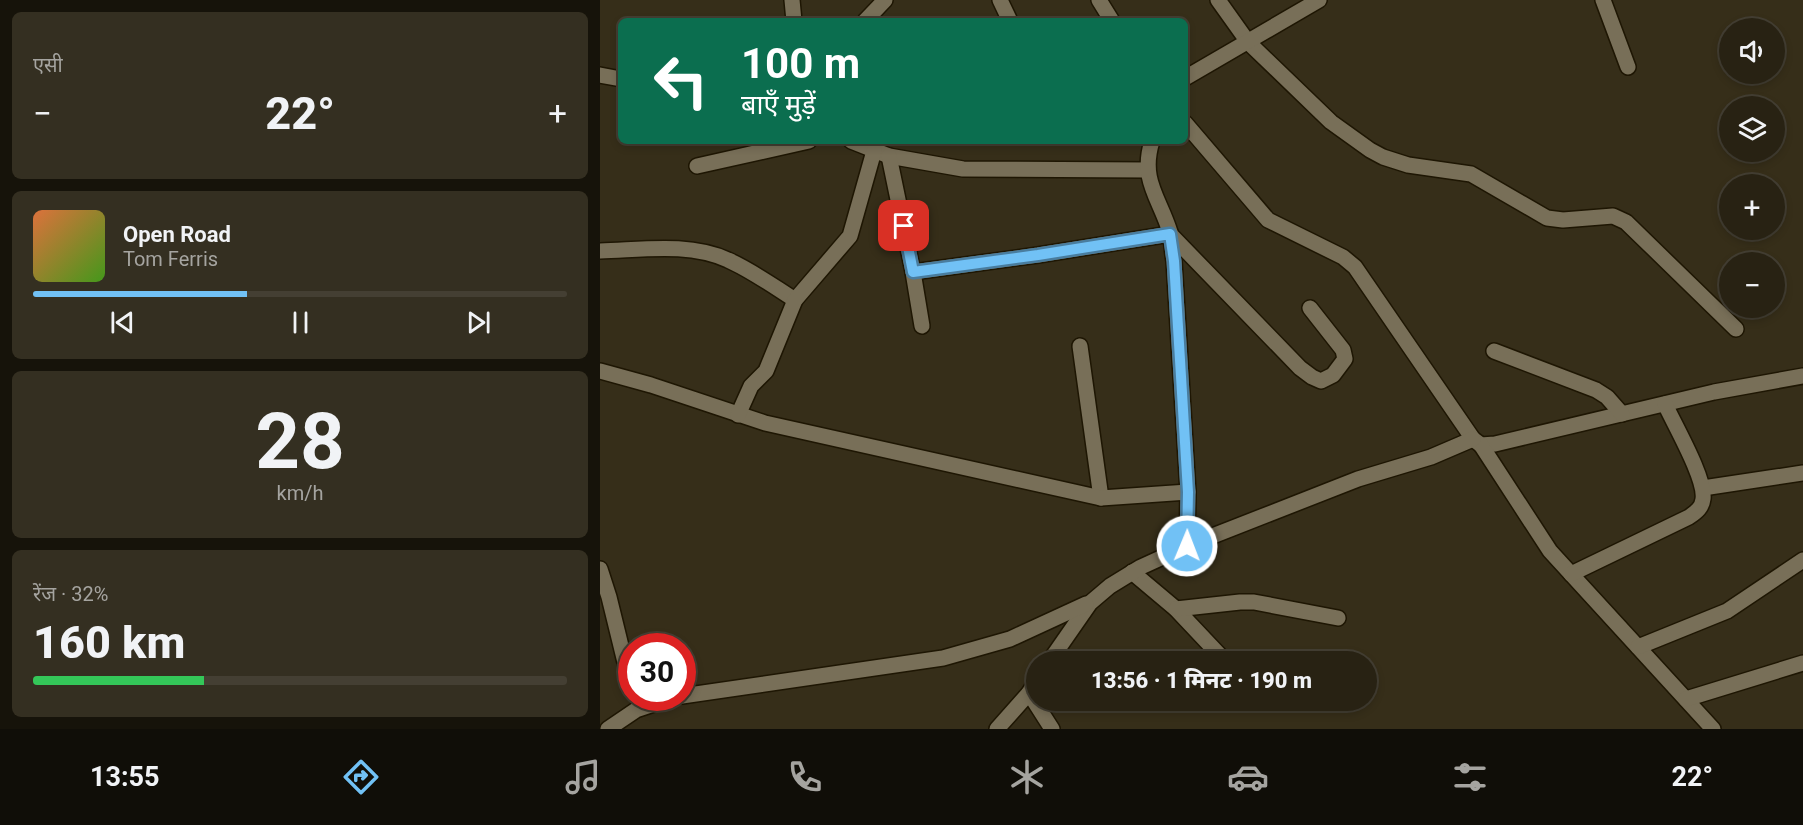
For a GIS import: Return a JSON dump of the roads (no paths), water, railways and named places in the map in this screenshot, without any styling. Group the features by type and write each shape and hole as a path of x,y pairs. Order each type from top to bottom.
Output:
{"street":[{"path":"792,0 794,18"},
{"path":"868,18 885,0"},
{"path":"1000,0 1009,18"},
{"path":"1099,0 1110,18"},
{"path":"1218,0 1248,42 1346,134 1383,157 1408,165 1471,174 1547,218 1563,220 1613,216 1621,219 1736,329"},
{"path":"1188,76 1319,0"},
{"path":"1603,0 1628,67"},
{"path":"600,75 618,78"},
{"path":"1188,127 1268,220 1343,257 1355,267 1477,442 1541,539 1713,729"},
{"path":"697,166 796,144"},
{"path":"859,144 882,153 963,169 1147,170"},
{"path":"1151,144 1147,170 1150,185 1170,234 1174,261 1188,492 1187,546"},
{"path":"882,153 913,272 922,326"},
{"path":"738,416 751,386 766,371 795,300 850,236 882,153"},
{"path":"913,272 1170,234"},
{"path":"1170,234 1300,368 1321,381 1333,375 1345,359 1343,350 1310,308"},
{"path":"600,251 691,250 726,258 795,300"},
{"path":"1080,346 1101,498"},
{"path":"1494,351 1596,390 1607,397 1622,414"},
{"path":"600,371 651,385 738,416 765,423 1101,498 1188,492"},
{"path":"1057,651 1090,603 1110,586 1132,572 1187,546 1358,480 1477,442 1495,444 1665,404 1803,376"},
{"path":"1571,574 1689,517 1701,506 1704,497 1700,479 1665,404"},
{"path":"1703,488 1803,473"},
{"path":"1638,647 1727,610 1803,560"},
{"path":"600,569 618,634"},
{"path":"1132,572 1176,609 1216,651"},
{"path":"1176,609 1247,602 1338,618"},
{"path":"696,694 953,656 1010,639 1090,603"},
{"path":"1686,699 1803,663"},
{"path":"997,729 1026,695"},
{"path":"608,729 627,711"},
{"path":"1044,711 1052,729"}]}
